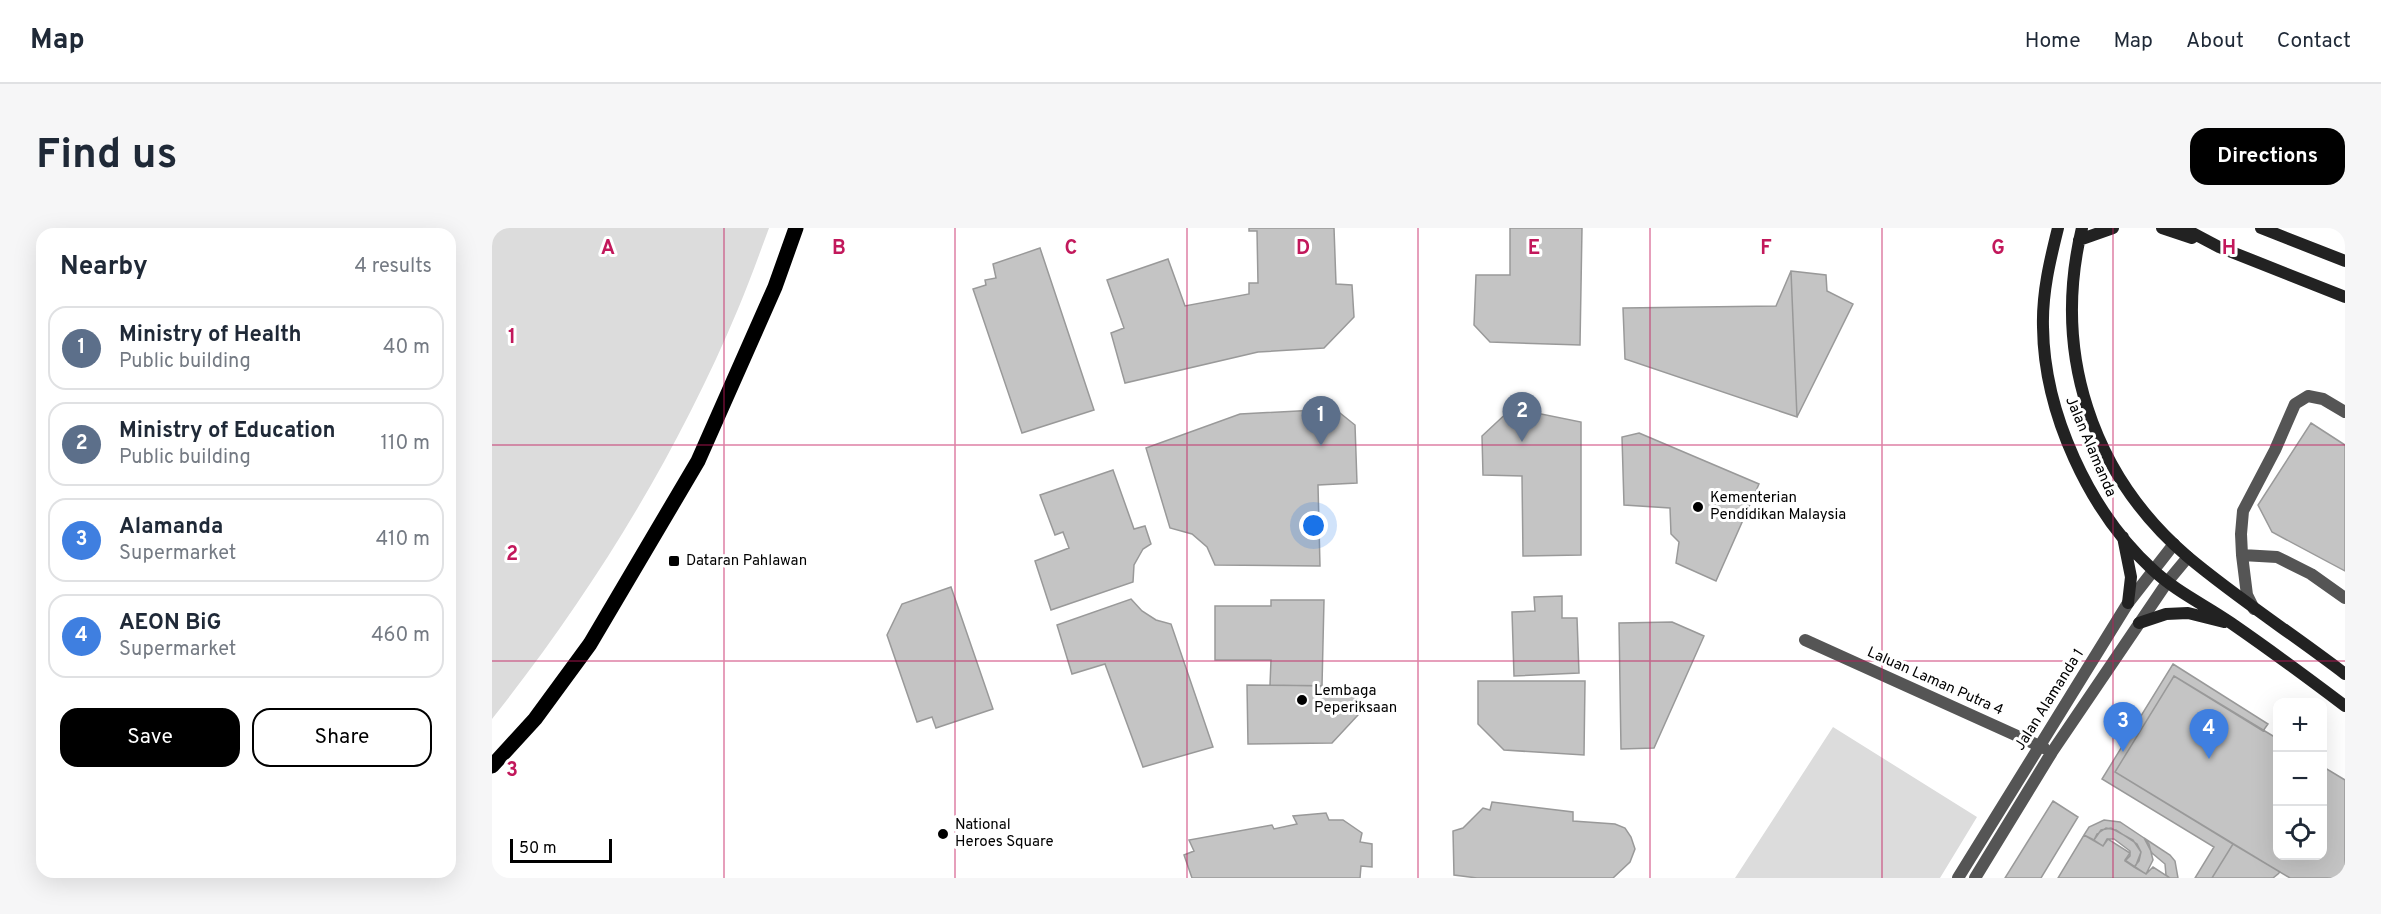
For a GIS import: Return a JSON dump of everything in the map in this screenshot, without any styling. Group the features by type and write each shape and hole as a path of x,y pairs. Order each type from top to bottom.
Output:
{"main road":[{"path":"492,766 534,719 590,644 698,461 775,287 796,228"}],"street":[{"name":"Jalan Alamanda","path":"2058,228 2048,271 2043,326 2049,388 2070,446 2103,513 2152,569 2345,706"},
{"path":"2080,234 2113,228"},
{"path":"2162,228 2219,247 2345,297"},
{"path":"2183,228 2219,247"},
{"path":"2261,228 2345,261"},
{"name":"Jalan Alamanda","path":"2080,234 2070,312 2077,375 2095,434 2130,493 2188,557 2254,609 2312,648 2345,674"},
{"path":"2254,609 2247,595 2242,555 2242,511 2275,450 2295,404 2308,396 2323,399 2345,412"},
{"path":"2123,537 2131,577 2128,603"},
{"name":"Jalan Alamanda 1","path":"1958,878 2128,603 2152,569 2174,544"},
{"path":"2242,555 2277,557 2311,574 2345,597"},
{"name":"Jalan Alamanda 1","path":"1975,878 2052,752 2168,581 2188,557"},
{"path":"2139,623 2166,614 2188,613 2231,623"},
{"name":"Laluan Laman Putra 4","path":"1804,640 2052,752"}],"shaded area":[{"path":"492,228 769,228 714,364 659,471 597,573 492,719"},
{"path":"1833,727 1977,817 1940,878 1735,878"}],"building":[{"path":"1249,228 1334,228 1336,284 1352,285 1354,317 1324,348 1258,352 1125,383 1111,333 1124,328 1107,280 1168,259 1185,306 1249,294 1249,283 1258,283 1257,231 1249,231"},
{"path":"1510,228 1582,228 1580,345 1490,342 1474,325 1476,275 1510,275"},
{"path":"1040,248 1094,410 1022,433 973,289 986,285 985,280 996,278 993,264"},
{"path":"1791,271 1797,417 1625,359 1623,308 1776,306"},
{"path":"1791,271 1826,275 1827,291 1853,304 1797,417"},
{"path":"1512,408 1581,422 1581,555 1523,556 1522,476 1483,475 1482,436"},
{"path":"1335,409 1355,425 1357,483 1318,485 1320,566 1215,565 1207,547 1192,534 1170,528 1146,448 1240,414"},
{"path":"2311,423 2345,445 2345,571 2272,532 2258,505"},
{"name":"Kementerian Pendidikan Malaysia","path":"1639,433 1759,484 1716,581 1676,563 1679,542 1671,534 1670,508 1624,505 1622,437"},
{"path":"1113,470 1134,529 1145,526 1151,544 1143,549 1134,565 1133,582 1051,610 1035,561 1069,548 1063,532 1055,535 1040,495"},
{"path":"951,587 993,709 936,728 932,717 917,722 887,635 902,604"},
{"path":"1562,596 1562,618 1577,618 1579,673 1514,676 1512,612 1535,611 1534,597"},
{"path":"1131,599 1142,611 1156,620 1171,624 1213,747 1143,767 1105,664 1072,674 1057,625"},
{"path":"1271,600 1324,600 1322,686 1270,685 1271,660 1215,660 1215,606 1271,606"},
{"path":"1672,622 1704,636 1654,748 1621,749 1619,623"},
{"path":"2173,664 2268,724 2263,731 2174,676 2115,772 2233,844 2212,878 2195,878 2214,847 2102,779"},
{"path":"2173,664 2268,724 2263,731 2174,676 2115,772 2233,844 2212,878 2195,878 2214,847 2102,779"},
{"path":"2174,676 2273,736 2273,860 2327,860 2327,769 2345,780 2345,874 2342,878 2290,878 2115,772"},
{"path":"1478,681 1585,681 1584,755 1504,750 1478,724"},
{"name":"Lembaga Peperiksaan","path":"1247,685 1356,686 1358,715 1332,743 1248,744"},
{"path":"2053,801 2078,817 2041,878 2005,878"},
{"path":"1492,802 1573,812 1573,821 1615,824 1625,828 1635,849 1630,862 1613,878 1477,878 1454,875 1453,831 1463,828 1483,808 1490,810"},
{"path":"1326,813 1329,820 1343,820 1362,833 1360,842 1372,844 1372,867 1361,866 1360,878 1192,878 1184,855 1194,851 1189,840 1272,825 1274,829 1297,824 1293,816"},
{"path":"2104,820 2120,822 2149,844 2153,860 2146,874 2134,867 2139,861 2141,852 2133,840 2111,828 2101,830 2094,840 2084,835 2089,827"},
{"path":"2106,828 2116,830 2137,844 2141,852 2134,867 2125,861 2130,856 2130,851 2114,839 2107,839 2103,846 2094,840 2097,834"},
{"path":"2084,835 2103,846 2108,839 2130,853 2125,860 2146,874 2153,867 2170,878 2058,878"},
{"path":"2144,838 2170,855 2175,861 2178,878 2170,878 2166,875 2165,864 2152,853"},
{"path":"2233,844 2280,872 2273,878 2212,878"}],"place":[{"name":"Ministry of Education","path":"1522,442"},
{"name":"Ministry of Health","path":"1321,446"},
{"name":"Kementerian Pendidikan Malaysia","path":"1698,507"},
{"name":"Dataran Pahlawan","path":"674,561"},
{"name":"Lembaga Peperiksaan","path":"1302,700"},
{"name":"Alamanda","path":"2123,752"},
{"name":"AEON BiG","path":"2209,759"},
{"name":"National Heroes Square","path":"943,834"}]}
